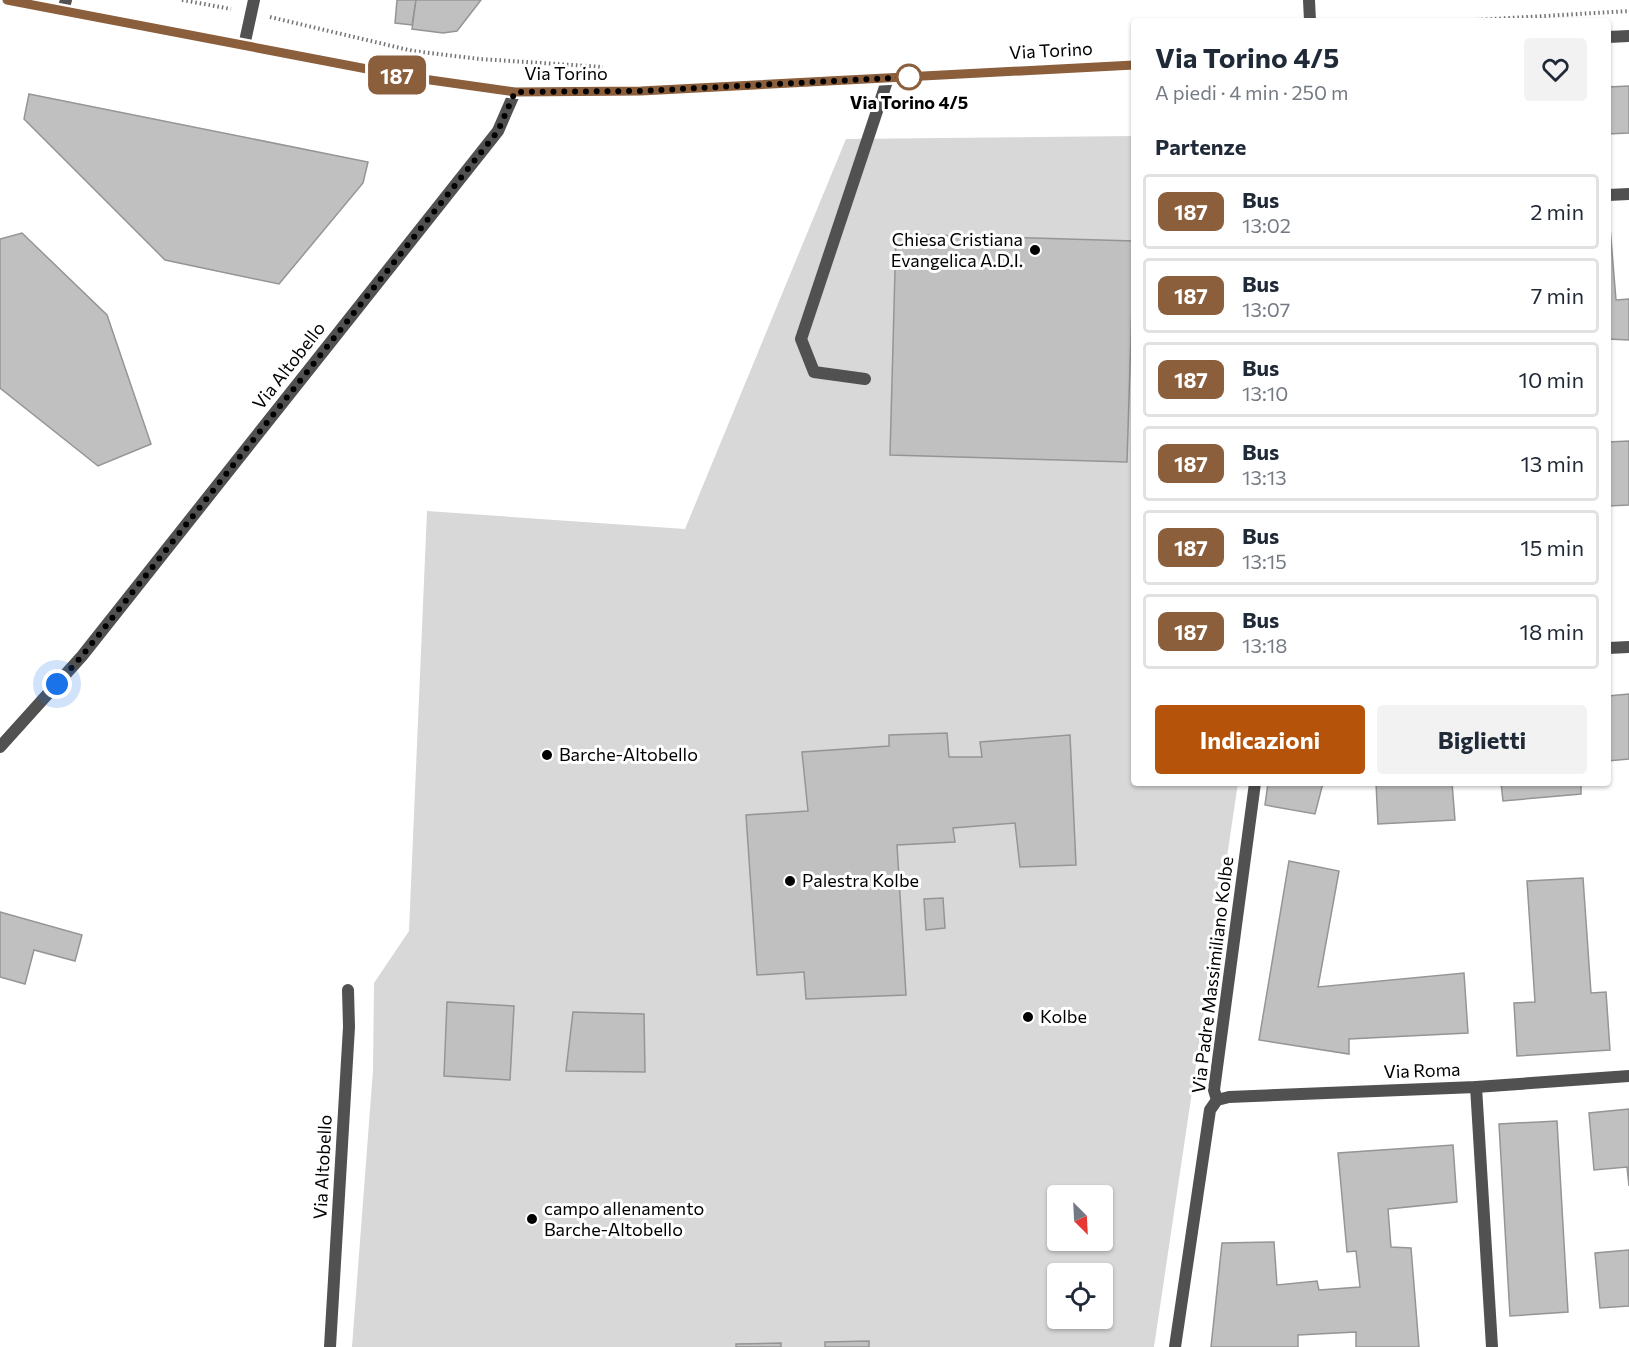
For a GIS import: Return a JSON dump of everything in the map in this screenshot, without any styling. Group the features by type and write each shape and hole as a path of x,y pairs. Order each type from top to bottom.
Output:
{"street":[{"name":"Via Torino","path":"7,0 64,5 244,46 409,77 515,92 641,91 1131,65"},
{"path":"1310,0 1310,18"},
{"path":"244,46 252,6"},
{"path":"1611,37 1629,36"},
{"path":"865,379 814,372 801,339 888,78"},
{"name":"Via Altobello","path":"0,747 82,656 498,131 515,92"},
{"path":"1611,195 1629,194"},
{"path":"1611,648 1629,647"},
{"name":"Via Padre Massimiliano Kolbe","path":"1175,1347 1210,1110 1217,1100 1214,1090 1255,786"},
{"name":"Via Altobello","path":"330,1347 350,1027 348,990"},
{"name":"Via Roma","path":"1217,1100 1245,1096 1476,1087 1629,1076"},
{"path":"1476,1087 1492,1347"}],"path":[{"path":"182,0 252,6 414,51 480,59 608,67"},
{"path":"1510,18 1629,11"}],"shaded area":[{"path":"1131,136 1131,786 1238,786 1154,1347 352,1347 373,1070 374,983 409,931 427,511 685,529 846,139"}],"building":[{"path":"397,0 416,0 412,25 395,23"},
{"path":"416,0 481,0 457,31 443,33 412,29"},
{"path":"1629,86 1629,133 1611,134 1611,87"},
{"path":"29,94 368,162 363,183 279,284 165,260 24,119"},
{"path":"22,233 107,315 151,444 98,466 0,388 0,239"},
{"path":"896,234 1131,241 1127,462 890,455"},
{"path":"1611,239 1616,300 1629,299 1629,340 1611,339"},
{"path":"1629,441 1629,505 1611,506 1611,442"},
{"path":"1629,694 1629,759 1611,761 1611,696"},
{"path":"947,733 949,757 982,757 980,742 1070,735 1076,865 1020,867 1015,823 953,828 955,842 897,845 906,995 806,999 804,972 757,975 746,815 808,811 802,752 889,746 889,735"},
{"path":"1268,786 1322,786 1315,814 1265,805"},
{"path":"1376,786 1452,786 1455,820 1378,824"},
{"path":"1501,786 1581,786 1581,794 1503,801"},
{"path":"1289,861 1339,871 1318,987 1464,973 1468,1033 1349,1039 1349,1054 1259,1040"},
{"path":"1583,878 1591,993 1606,992 1610,1050 1517,1056 1514,1003 1535,1002 1527,881"},
{"path":"943,898 945,928 926,930 924,899"},
{"path":"0,912 82,935 75,961 34,950 25,984 0,977"},
{"path":"447,1002 514,1006 510,1080 444,1076"},
{"path":"573,1012 644,1014 645,1072 566,1071"},
{"path":"1629,1109 1629,1186 1627,1167 1594,1170 1589,1113"},
{"path":"1557,1121 1568,1312 1510,1316 1499,1124"},
{"path":"1453,1145 1457,1202 1388,1209 1391,1247 1411,1248 1419,1347 1356,1347 1356,1332 1298,1335 1298,1347 1211,1347 1222,1243 1274,1242 1277,1285 1317,1281 1319,1290 1360,1287 1356,1251 1347,1252 1338,1153"},
{"path":"1629,1250 1629,1306 1600,1308 1595,1253"},
{"path":"869,1341 869,1347 825,1347 825,1342"},
{"path":"781,1343 781,1347 736,1347 736,1344"}],"bus line":[{"name":"187","path":"7,0 409,77 515,92 641,91 1131,65"}],"place":[{"name":"Via Torino 4/5","path":"909,77"},
{"name":"Chiesa Cristiana Evangelica A.D.I.","path":"1035,250"},
{"name":"Barche-Altobello","path":"547,755"},
{"name":"Palestra Kolbe","path":"790,881"},
{"name":"Kolbe","path":"1028,1017"},
{"name":"campo allenamento Barche-Altobello","path":"532,1219"}],"route":[{"path":"57,684 82,656 498,131 515,92 641,91 911,77 909,77"}]}
